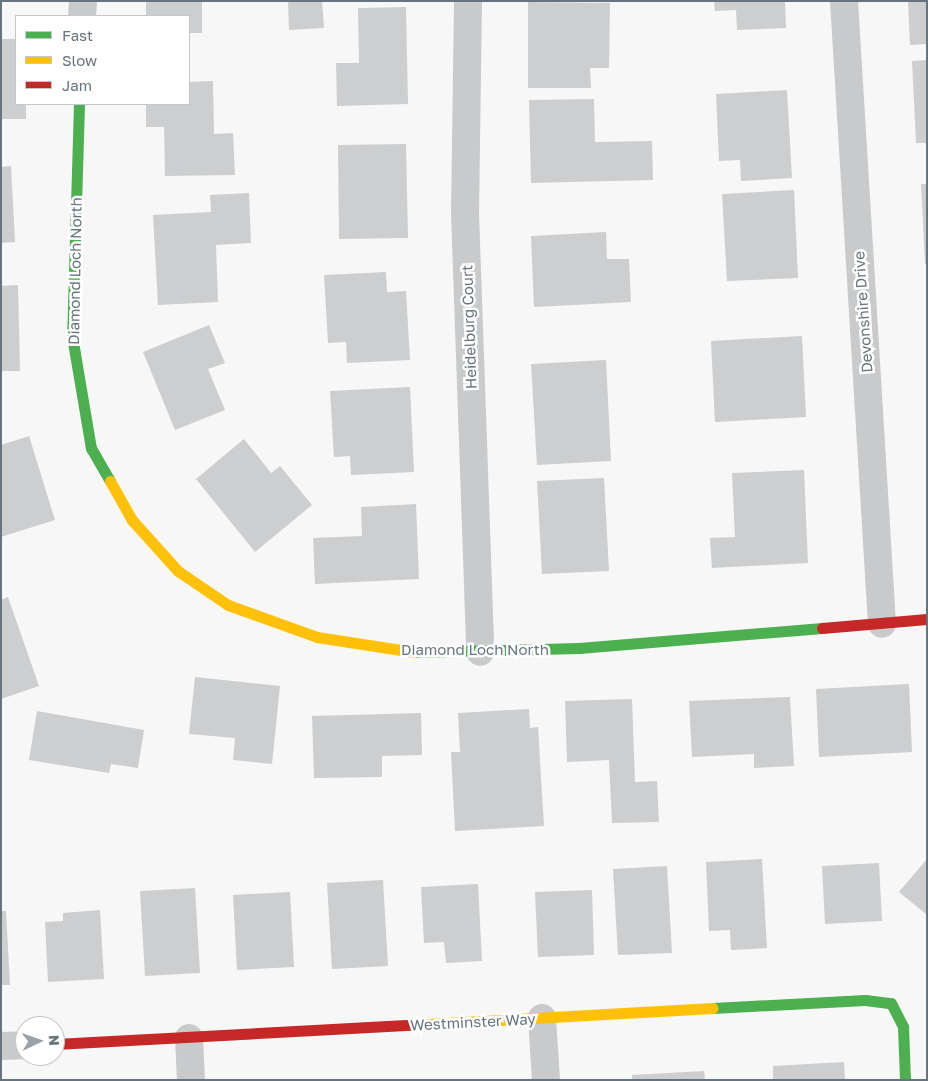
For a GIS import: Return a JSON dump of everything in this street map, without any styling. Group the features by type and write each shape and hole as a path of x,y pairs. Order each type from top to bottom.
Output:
{"street":[{"path":"82,15 83,1"},
{"name":"Heidelburg Court","path":"468,1 465,213 480,652"},
{"name":"Devonshire Drive","path":"844,1 882,624"},
{"name":"Diamond Loch North","path":"79,105 72,336 91,448 132,520 178,571 254,618 317,637 401,652 480,652 882,624 927,619"},
{"name":"Westminster Way","path":"65,1044 865,1000 891,1003 904,1027 905,1080"},
{"path":"542,1018 546,1080"},
{"path":"189,1038 191,1080"},
{"path":"1,1046 15,1045"}],"building":[{"path":"146,1 202,1 202,33 190,33 190,15 146,15"},
{"path":"288,1 322,1 324,28 289,30"},
{"path":"714,1 785,1 786,28 737,30 736,10 715,11"},
{"path":"908,1 927,1 927,44 910,45"},
{"path":"528,2 610,3 609,68 590,68 591,88 528,88"},
{"path":"406,7 408,104 337,106 336,63 359,63 358,8"},
{"path":"1,39 15,39 15,105 26,105 26,119 1,119"},
{"path":"927,60 927,143 916,143 912,61"},
{"path":"213,81 214,134 233,133 235,175 165,176 164,127 146,127 146,105 190,105 190,82"},
{"path":"787,90 792,178 741,181 740,160 719,161 716,94"},
{"path":"594,99 595,142 652,141 653,180 531,183 529,100"},
{"path":"406,144 408,238 339,239 338,145"},
{"path":"11,166 15,242 1,243 1,167"},
{"path":"921,184 927,184 927,264 925,264"},
{"path":"794,190 798,278 727,281 722,194"},
{"path":"249,193 251,243 216,245 218,302 158,305 153,215 211,212 210,195"},
{"path":"606,232 607,259 629,259 631,302 534,307 531,236"},
{"path":"386,272 387,292 406,291 410,360 347,363 346,342 328,343 324,275"},
{"path":"18,285 20,371 1,371 1,286"},
{"path":"209,325 225,363 208,369 225,410 175,430 143,352"},
{"path":"802,336 806,417 715,422 711,341"},
{"path":"606,360 611,461 537,465 531,364"},
{"path":"410,387 414,472 351,475 350,456 334,457 330,391"},
{"path":"29,436 55,520 1,537 1,445"},
{"path":"244,439 271,473 280,466 312,505 255,552 196,479"},
{"path":"804,470 808,563 712,568 710,538 735,537 732,473"},
{"path":"604,478 609,571 542,574 537,481"},
{"path":"416,504 419,579 315,584 313,538 362,536 361,507"},
{"path":"8,597 39,686 1,699 1,600"},
{"path":"195,677 280,686 272,764 233,760 235,738 189,734"},
{"path":"909,684 912,752 819,757 816,689"},
{"path":"790,697 794,766 754,768 754,754 692,757 689,701"},
{"path":"632,699 635,782 657,781 659,822 612,823 609,760 567,762 565,701"},
{"path":"529,709 530,728 538,727 544,826 455,831 451,752 460,752 458,713"},
{"path":"37,711 144,730 138,768 111,764 109,773 29,760"},
{"path":"421,713 422,755 382,756 382,777 314,778 312,716"},
{"path":"762,859 767,948 731,950 730,930 709,931 706,862"},
{"path":"927,859 927,915 899,892"},
{"path":"879,863 882,921 825,924 822,866"},
{"path":"667,866 672,953 618,955 613,869"},
{"path":"383,880 388,966 332,969 327,883"},
{"path":"478,884 482,961 446,963 444,942 424,943 421,887"},
{"path":"195,888 200,973 145,976 140,891"},
{"path":"592,890 594,955 538,957 535,892"},
{"path":"290,892 294,967 237,970 233,895"},
{"path":"100,910 104,979 48,982 45,922 63,921 63,913"},
{"path":"1,911 6,911 10,985 1,985"},
{"path":"844,1062 845,1080 773,1080 773,1066"},
{"path":"704,1071 705,1080 632,1080 632,1075"}],"traffic: fast":[{"path":"79,105 72,336 91,448 110,481"},
{"path":"414,652 579,648 822,628"},
{"path":"713,1008 865,1000 891,1003 903,1027 905,1080"}],"traffic: slow":[{"path":"110,481 132,520 178,571 228,605 317,637 414,652"},
{"path":"410,1025 713,1008"}],"traffic: jam":[{"path":"822,628 927,619"},
{"path":"65,1043 410,1025"}]}
